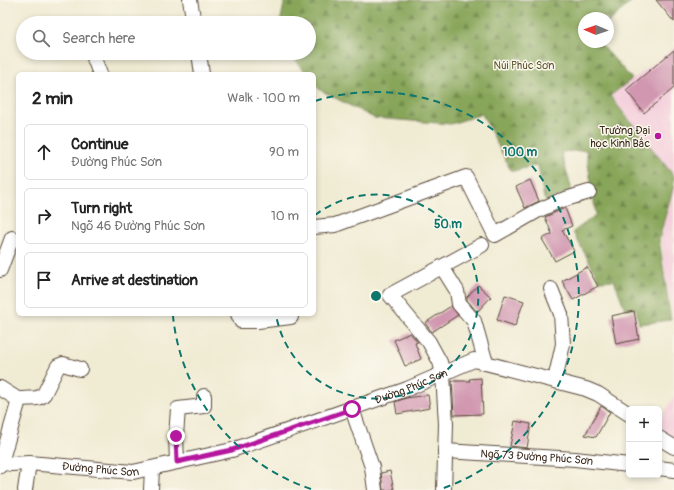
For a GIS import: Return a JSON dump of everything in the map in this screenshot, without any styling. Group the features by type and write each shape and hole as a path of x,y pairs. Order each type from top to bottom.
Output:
{"street":[{"path":"190,0 193,16"},
{"path":"95,60 99,72"},
{"path":"200,60 202,72"},
{"path":"316,228 334,225 466,177 494,235 537,211 559,201 589,192"},
{"path":"0,270 10,238"},
{"path":"444,490 446,424 443,374 440,362 428,342 390,295 482,245"},
{"path":"442,267 457,291 459,304 474,321 486,363"},
{"path":"551,289 561,314 563,344 555,380"},
{"path":"239,316 241,321 258,321 291,317"},
{"name":"Đường Phúc Sơn","path":"0,463 29,463 133,472 152,468 232,450 407,389 474,360 586,389 598,394 626,412"},
{"path":"19,400 24,398 37,399 41,397 58,366 63,364 80,369"},
{"path":"0,388 19,400"},
{"path":"177,462 176,436 178,409 204,406 204,396"},
{"path":"0,463 19,400"},
{"path":"352,409 372,467 375,490"},
{"path":"662,440 674,447"},
{"name":"Ngõ 73 Đường Phúc Sơn","path":"445,451 575,459 626,465"},
{"path":"25,490 29,463"},
{"path":"151,490 152,468"},
{"path":"662,468 674,470"}],"shaded area":[{"name":"Trường Đại học Kinh Bắc","path":"674,48 674,176 611,96"},
{"path":"674,187 674,316 667,285 661,238"},
{"path":"674,396 674,440 662,433 662,417"}],"green space":[{"name":"Núi Phúc Sơn","path":"285,0 633,0 614,17 614,12 578,12 578,48 604,48 632,79 610,96 674,176 674,185 659,239 671,320 639,324 636,309 625,309 614,280 600,281 573,232 596,215 586,150 561,152 571,187 571,192 546,201 544,199 538,165 513,171 510,169 482,114 451,124 374,118 320,90 316,85 316,72 305,72 296,60 316,60 316,16 282,16"}],"building":[{"path":"656,0 674,0 674,22"},
{"path":"674,50 674,88 644,113 626,90"},
{"path":"530,180 539,201 525,208 516,187"},
{"path":"565,208 572,226 562,230 574,251 555,261 542,239 552,234 545,217"},
{"path":"587,267 598,286 573,300 562,281"},
{"path":"478,285 491,297 477,312 467,300 467,297"},
{"path":"505,295 524,301 515,326 497,320"},
{"path":"451,306 458,315 432,332 425,323"},
{"path":"634,311 639,339 616,344 611,316"},
{"path":"410,333 418,342 415,343 421,359 405,366 394,340"},
{"path":"481,378 483,414 454,415 452,381 470,381 469,379"},
{"path":"428,395 430,408 397,414 395,402 406,398"},
{"path":"601,406 610,412 596,437 585,435"},
{"path":"515,421 531,424 527,448 510,446"},
{"path":"390,471 394,490 383,490 381,473"}],"place":[{"name":"Trường Đại học Kinh Bắc","path":"658,136"}],"route":[{"path":"176,436 177,462 232,450 352,409"}]}
